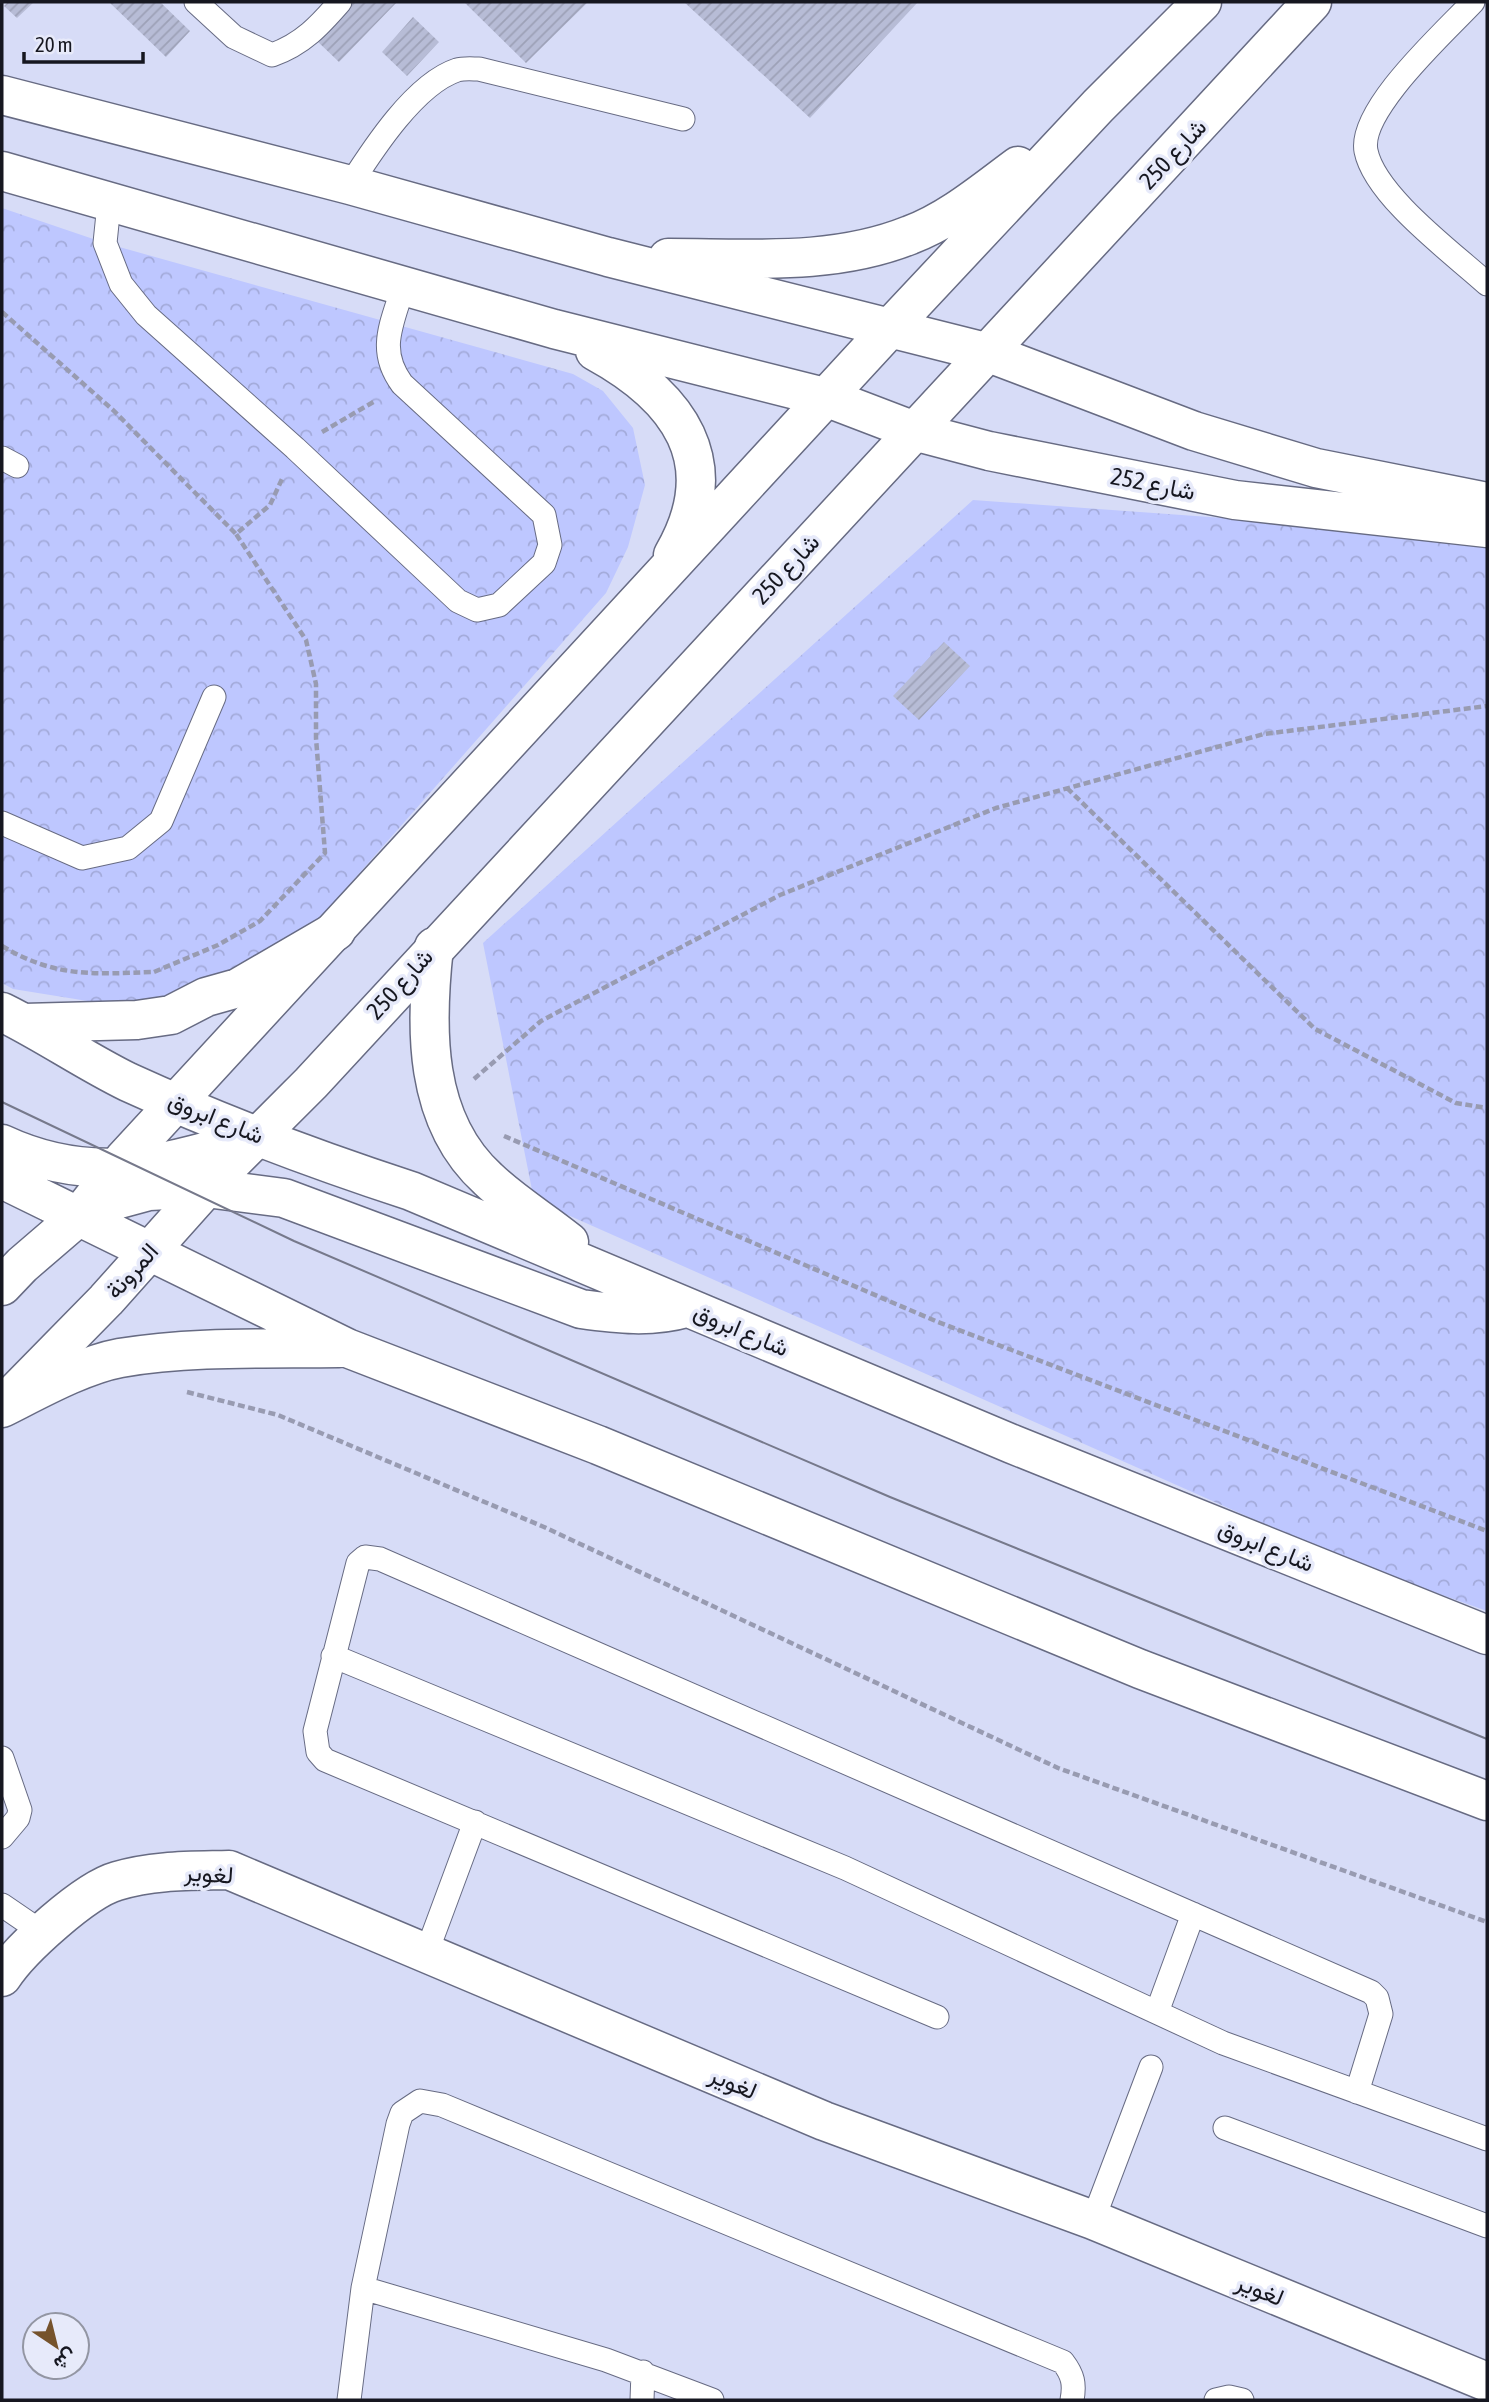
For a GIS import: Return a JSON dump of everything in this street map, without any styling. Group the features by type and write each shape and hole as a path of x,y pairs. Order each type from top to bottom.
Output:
{"street":[{"path":"2,1286 79,1216 177,1102 889,329 1098,106 1202,2"},
{"name":"شارع 250","path":"260,1135 989,354 1312,2"},
{"path":"2,95 350,185 608,257 989,354 1194,431 1316,468 1487,502"},
{"path":"608,257 785,258 831,256 872,248 912,234 948,216 1098,106"},
{"path":"2,171 109,204 554,329 628,369 658,394 675,414 688,439 694,464 695,494 688,523 674,552 639,603"},
{"name":"شارع 252","path":"554,329 828,398 916,432 1057,467 1236,500 1487,528"},
{"path":"13,1018 137,1020 171,1015 206,998 239,988 336,931"},
{"path":"434,947 428,1032 441,1108 450,1130 486,1178 580,1250 598,1270"},
{"name":"شارع ابروق","path":"13,1018 126,1081 310,1158 411,1191 1012,1444 1487,1635"},
{"path":"2,1144 54,1161 97,1170 178,1160 260,1135"},
{"name":"المرونة","path":"2,1407 206,1188 260,1135"},
{"path":"2,1179 347,1348 598,1445 1140,1670 1487,1801"},
{"path":"79,1216 113,1201 149,1191 206,1188 284,1198 581,1309 631,1315 667,1314 688,1308"},
{"path":"2,1407 118,1359 166,1354 347,1348"},
{"name":"لغوير","path":"2,1977 13,1960 43,1933 114,1882 160,1872 229,1870 824,2122 1093,2220 1487,2382"}],"lane":[{"path":"196,2 234,37 272,55 291,48 313,33 341,2"},
{"path":"1473,2 1390,90 1373,117 1365,148 1374,174 1392,197 1487,284"},
{"path":"350,185 378,141 421,96 458,70 479,69 683,119"},
{"path":"109,204 105,243 121,284 146,315 458,601 477,610 499,605 544,563 550,545 544,515 402,384 391,369 387,353 388,337 403,287"},
{"path":"2,823 82,858 128,848 161,821 214,697"},
{"path":"937,2017 334,1765 318,1752 315,1731 358,1563 365,1557 380,1559 1364,1989 1377,1998 1381,2014 1357,2092"},
{"path":"333,1656 845,1868 1223,2043 1487,2139"},
{"path":"2,1758 20,1810 18,1818 2,1837"},
{"path":"426,1954 475,1822"},
{"path":"2,1905 43,1933"},
{"path":"1157,2012 1193,1914"},
{"path":"1093,2220 1151,2067"},
{"path":"349,2400 363,2288 398,2124 410,2105 431,2101 1063,2362 1071,2373 1075,2386 1072,2400"},
{"path":"1225,2128 1487,2226"},
{"path":"363,2288 643,2372 712,2400"},
{"path":"642,2400 643,2372"},
{"path":"1216,2400 1228,2397 1242,2400"}],"path":[{"path":"2,312 113,410 236,534 306,639 316,684 316,738 325,853 260,921 218,945 154,972 81,975 28,961 2,946"},
{"path":"236,534 270,505 295,449 402,384"},
{"path":"1487,706 1264,734 996,808 780,895 541,1021 441,1108 938,1322 1487,1531"},
{"path":"1067,789 1315,1029 1456,1103 1487,1108"},
{"path":"154,972 171,1015"},
{"path":"166,1354 180,1389 278,1415 544,1527 1058,1768 1487,1922"}],"green space":[{"path":"2,208 105,243 573,374 603,391 633,428 645,485 628,547 606,593 326,911 288,946 173,997 100,1003 13,989 2,983"},
{"path":"973,500 1487,537 1487,1611 1350,1562 534,1200 483,943"}],"building":[{"path":"8,2 34,2 17,18 4,6"},
{"path":"109,2 160,2 190,31 166,57"},
{"path":"353,2 397,2 339,62 316,40"},
{"path":"464,2 588,2 526,63"},
{"path":"684,2 918,2 810,118"},
{"path":"413,17 439,42 407,76 382,52"},
{"path":"944,642 970,666 919,720 893,696"}],"tram line":[{"path":"2,1102 294,1241 890,1497 1487,1739"}]}
